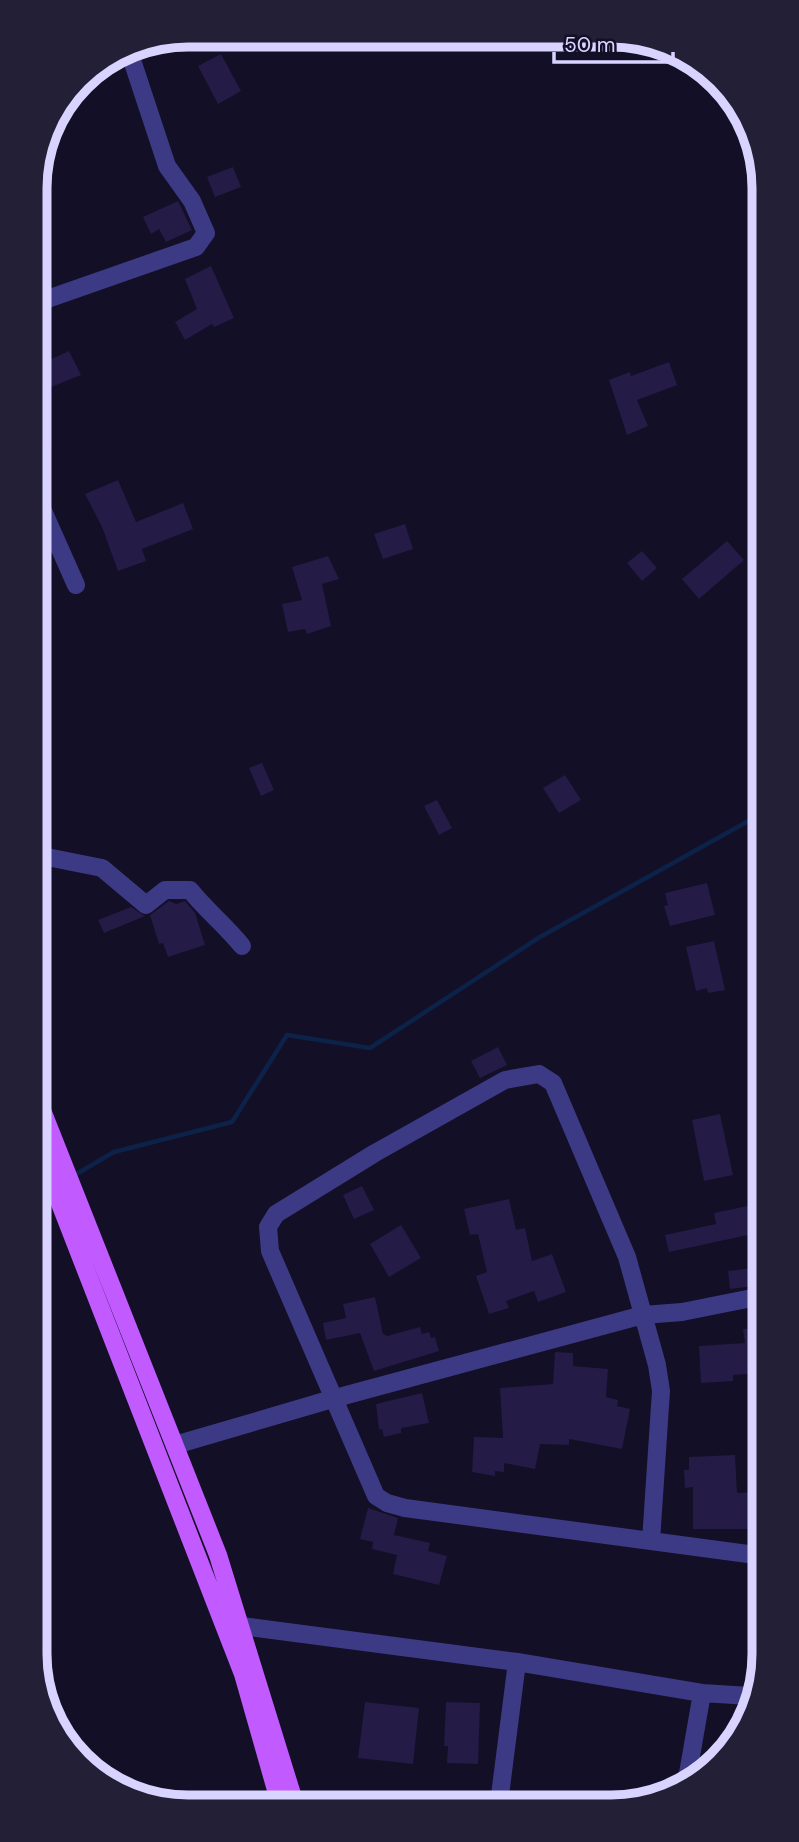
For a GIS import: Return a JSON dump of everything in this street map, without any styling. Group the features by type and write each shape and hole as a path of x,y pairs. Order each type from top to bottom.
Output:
{"main road":[{"path":"47,1124 218,1555 292,1795"},
{"path":"47,1171 208,1577 243,1674 277,1795"}],"street":[{"path":"48,299 196,247 206,233 192,201 167,166 132,60"},
{"path":"48,521 76,585"},
{"path":"48,857 102,868 146,905 165,890 190,890 214,919 225,926 242,946"},
{"path":"651,1541 661,1391 657,1365 627,1257 553,1083 539,1074 526,1074 505,1080 375,1153 276,1214 268,1227 270,1251 365,1476 376,1496 387,1503 651,1541 751,1554"},
{"path":"175,1445 332,1399 643,1315 682,1312 751,1298"},
{"path":"242,1626 517,1662 702,1693 745,1696"},
{"path":"500,1795 517,1662"},
{"path":"688,1771 702,1693"}],"building":[{"path":"221,54 241,91 218,104 198,66"},
{"path":"233,167 241,187 215,197 207,177"},
{"path":"178,201 192,230 166,242 159,229 151,234 143,217"},
{"path":"211,266 234,318 214,327 212,324 185,340 175,322 197,309 185,279"},
{"path":"69,351 81,375 48,388 48,361"},
{"path":"669,362 677,385 637,400 648,426 627,435 609,380 630,372 631,376"},
{"path":"118,480 136,522 183,503 193,529 142,549 146,561 118,571 102,527 85,494"},
{"path":"405,524 413,549 383,559 374,534"},
{"path":"727,541 744,560 699,599 682,579"},
{"path":"642,551 657,568 642,581 627,563"},
{"path":"328,556 339,579 322,584 331,626 307,634 305,629 288,632 282,604 302,600 292,567"},
{"path":"262,763 274,790 261,796 249,768"},
{"path":"565,775 581,800 559,813 543,788"},
{"path":"437,800 452,828 439,835 424,806"},
{"path":"707,883 715,915 670,926 664,906 668,905 665,893"},
{"path":"169,901 176,904 185,901 195,913 205,945 168,957 163,943 159,944 150,915"},
{"path":"131,907 145,916 104,933 98,920"},
{"path":"714,941 725,990 708,993 707,988 696,991 686,947"},
{"path":"498,1047 507,1065 480,1078 471,1061"},
{"path":"720,1114 733,1175 704,1181 692,1120"},
{"path":"362,1186 374,1210 354,1219 343,1195"},
{"path":"509,1199 516,1230 525,1228 532,1261 552,1254 566,1292 538,1302 534,1291 506,1301 509,1308 489,1314 476,1276 487,1272 478,1234 470,1235 464,1209"},
{"path":"751,1205 751,1234 669,1252 665,1235 716,1224 714,1213"},
{"path":"401,1225 421,1258 389,1277 370,1244"},
{"path":"751,1268 751,1286 730,1289 728,1271"},
{"path":"375,1297 383,1334 387,1336 420,1327 422,1334 429,1332 431,1338 435,1337 439,1351 374,1371 360,1333 326,1340 323,1323 346,1318 343,1304"},
{"path":"743,1329 751,1329 751,1374 733,1375 733,1381 701,1383 699,1346 745,1343"},
{"path":"555,1352 573,1353 573,1366 608,1369 606,1397 618,1400 617,1406 630,1409 622,1449 569,1439 569,1445 540,1444 535,1469 504,1463 504,1472 495,1471 495,1476 472,1472 474,1437 503,1438 500,1388 553,1384"},
{"path":"422,1393 429,1423 401,1428 401,1433 384,1437 382,1429 379,1430 376,1404"},
{"path":"735,1455 737,1493 751,1492 751,1529 693,1529 693,1487 685,1488 684,1470 689,1470 689,1457"},
{"path":"368,1508 398,1518 394,1535 430,1543 428,1551 447,1556 439,1585 393,1574 397,1555 372,1549 373,1542 360,1539"},
{"path":"365,1702 419,1708 413,1764 358,1758"},
{"path":"446,1702 480,1703 478,1764 447,1763 448,1746 444,1746"}],"waterway":[{"path":"73,1176 114,1152 232,1122 287,1035 370,1048 540,937 752,819"}]}
